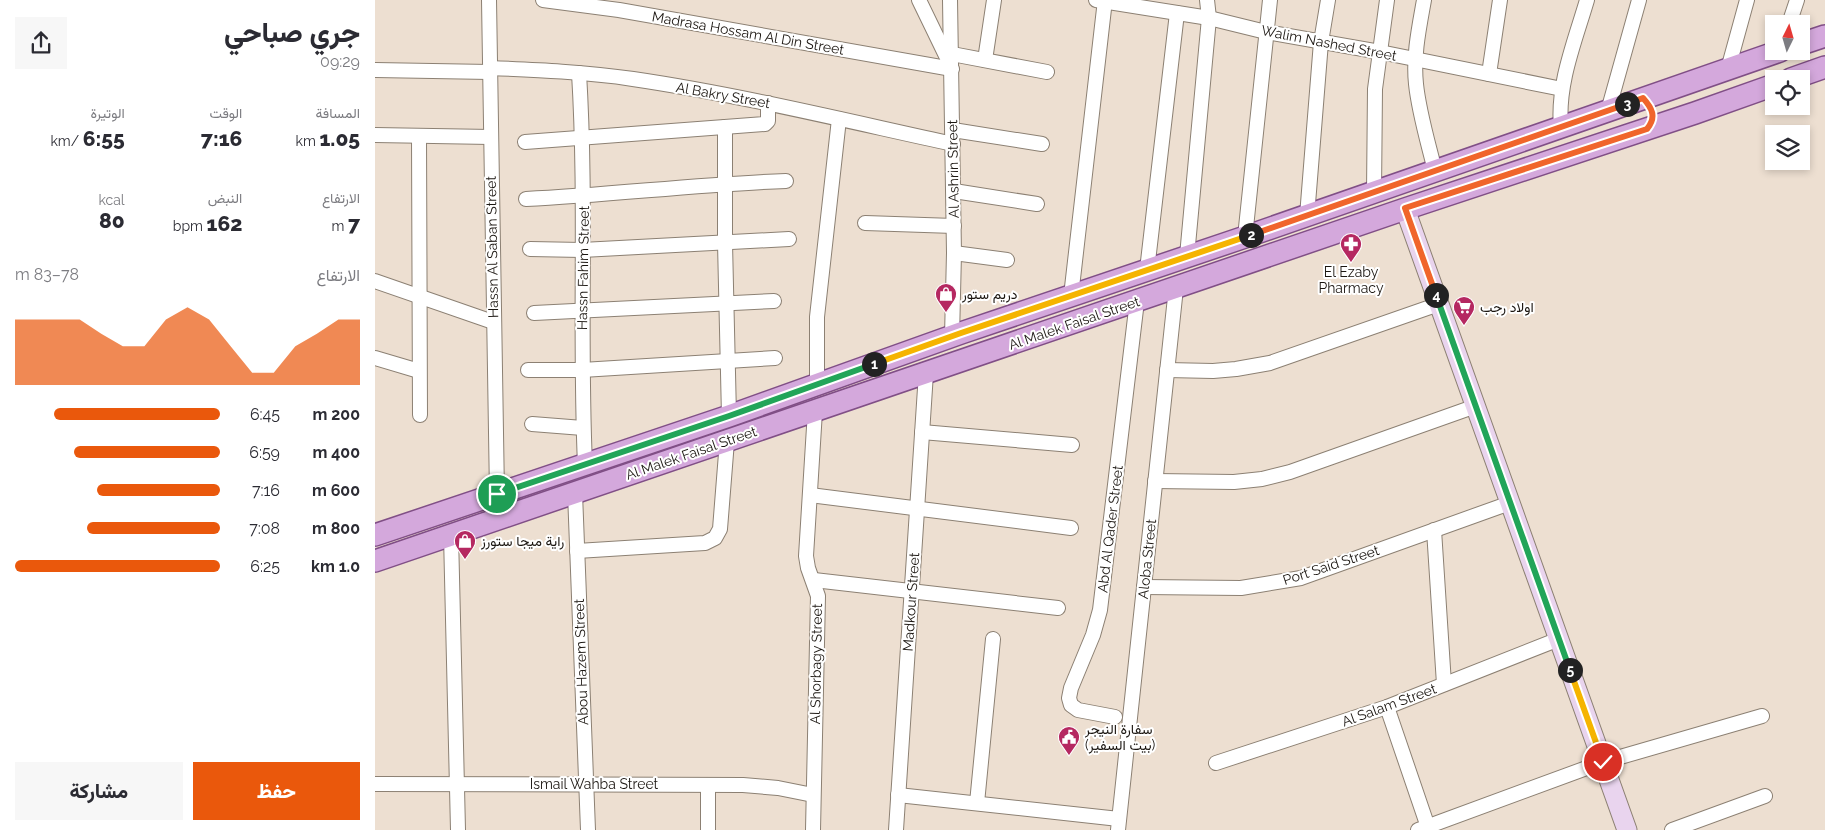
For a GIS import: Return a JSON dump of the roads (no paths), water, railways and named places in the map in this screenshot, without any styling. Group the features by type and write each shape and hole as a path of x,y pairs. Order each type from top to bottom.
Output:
{"main road":[{"path":"1810,41 1825,36"},
{"name":"Al Malek Faisal Street","path":"375,535 729,416 1765,56"},
{"path":"1810,72 1825,67"},
{"path":"1687,83 1683,96 1684,101 1690,110 1695,113"},
{"name":"Al Malek Faisal Street","path":"375,561 1405,208 1765,88"},
{"path":"1643,98 1653,114 1653,119 1647,129"}],"street":[{"name":"Hassn Al Saban Street","path":"489,0 497,494"},
{"name":"Madrasa Hossam Al Din Street","path":"543,0 619,10 952,69"},
{"path":"919,0 952,69"},
{"name":"Al Ashrin Street","path":"950,0 954,191 952,337"},
{"path":"985,60 994,0"},
{"path":"1187,256 1209,18 1207,0"},
{"path":"1245,237 1270,0"},
{"path":"1307,216 1321,42 1328,0"},
{"path":"1374,192 1375,90 1387,0"},
{"path":"1424,0 1418,29 1415,60 1419,102 1435,171"},
{"path":"1489,74 1500,0"},
{"path":"1561,127 1562,88 1587,0"},
{"path":"1608,111 1639,0"},
{"path":"1728,69 1747,0"},
{"path":"1792,15 1797,0"},
{"path":"1071,296 1102,1"},
{"name":"Walim Nashed Street","path":"1102,1 1153,4 1177,13 1209,18 1266,32 1562,88"},
{"path":"1147,270 1177,13"},
{"path":"952,54 1047,72"},
{"name":"Al Bakry Street","path":"375,70 490,70 579,73 633,79 768,103 839,119 953,137 1042,144"},
{"name":"Hassn Fahim Street","path":"579,73 583,138 582,370 585,464"},
{"path":"525,142 765,124 768,121 768,103"},
{"path":"817,384 817,317 839,119"},
{"path":"725,127 725,243 729,416"},
{"path":"375,135 491,137"},
{"path":"419,136 419,415"},
{"path":"526,199 583,196 725,183 786,181"},
{"path":"954,191 1037,204"},
{"path":"1405,208 1627,830"},
{"path":"865,222 954,226"},
{"path":"530,249 582,250 789,239"},
{"path":"954,253 1007,260"},
{"path":"375,281 493,322"},
{"name":"Aloba Street","path":"1119,825 1175,288"},
{"path":"534,313 774,301"},
{"name":"Abd Al Qader Street","path":"1115,717 1078,710 1071,705 1069,698 1071,688 1093,635 1100,610 1137,301"},
{"path":"1167,370 1236,370 1270,363 1439,304"},
{"path":"375,358 419,371"},
{"path":"528,370 582,370 775,358"},
{"name":"Madkour Street","path":"896,830 926,373"},
{"path":"1155,481 1234,482 1289,472 1476,406"},
{"name":"Al Shorbagy Street","path":"813,830 818,596 808,568 806,556 815,411"},
{"path":"532,424 583,428"},
{"path":"922,432 1072,445"},
{"path":"577,551 705,542 715,538 720,529 727,441"},
{"name":"Abou Hazem Street","path":"575,493 588,830"},
{"path":"810,495 1071,528"},
{"name":"Port Said Street","path":"1144,587 1241,588 1301,578 1510,502"},
{"path":"1434,530 1444,684"},
{"path":"451,535 458,830"},
{"path":"813,580 1058,608"},
{"path":"977,803 993,639"},
{"name":"Al Salam Street","path":"1216,763 1387,707 1559,639"},
{"path":"1387,707 1425,829 1603,762 1762,716"},
{"name":"Ismail Wahba Street","path":"375,784 743,785 769,787 813,795"},
{"path":"708,785 708,830"},
{"path":"898,795 977,803 1119,825"},
{"path":"1672,830 1765,796"}],"place":[{"name":"El Ezaby Pharmacy","path":"1351,263"},
{"name":"دريم ستور","path":"946,313"},
{"name":"اولاد رجب","path":"1464,326"},
{"name":"راية ميجا ستورز","path":"465,560"},
{"name":"سفارة النيجر (بيت السفير)","path":"1069,756"}]}
